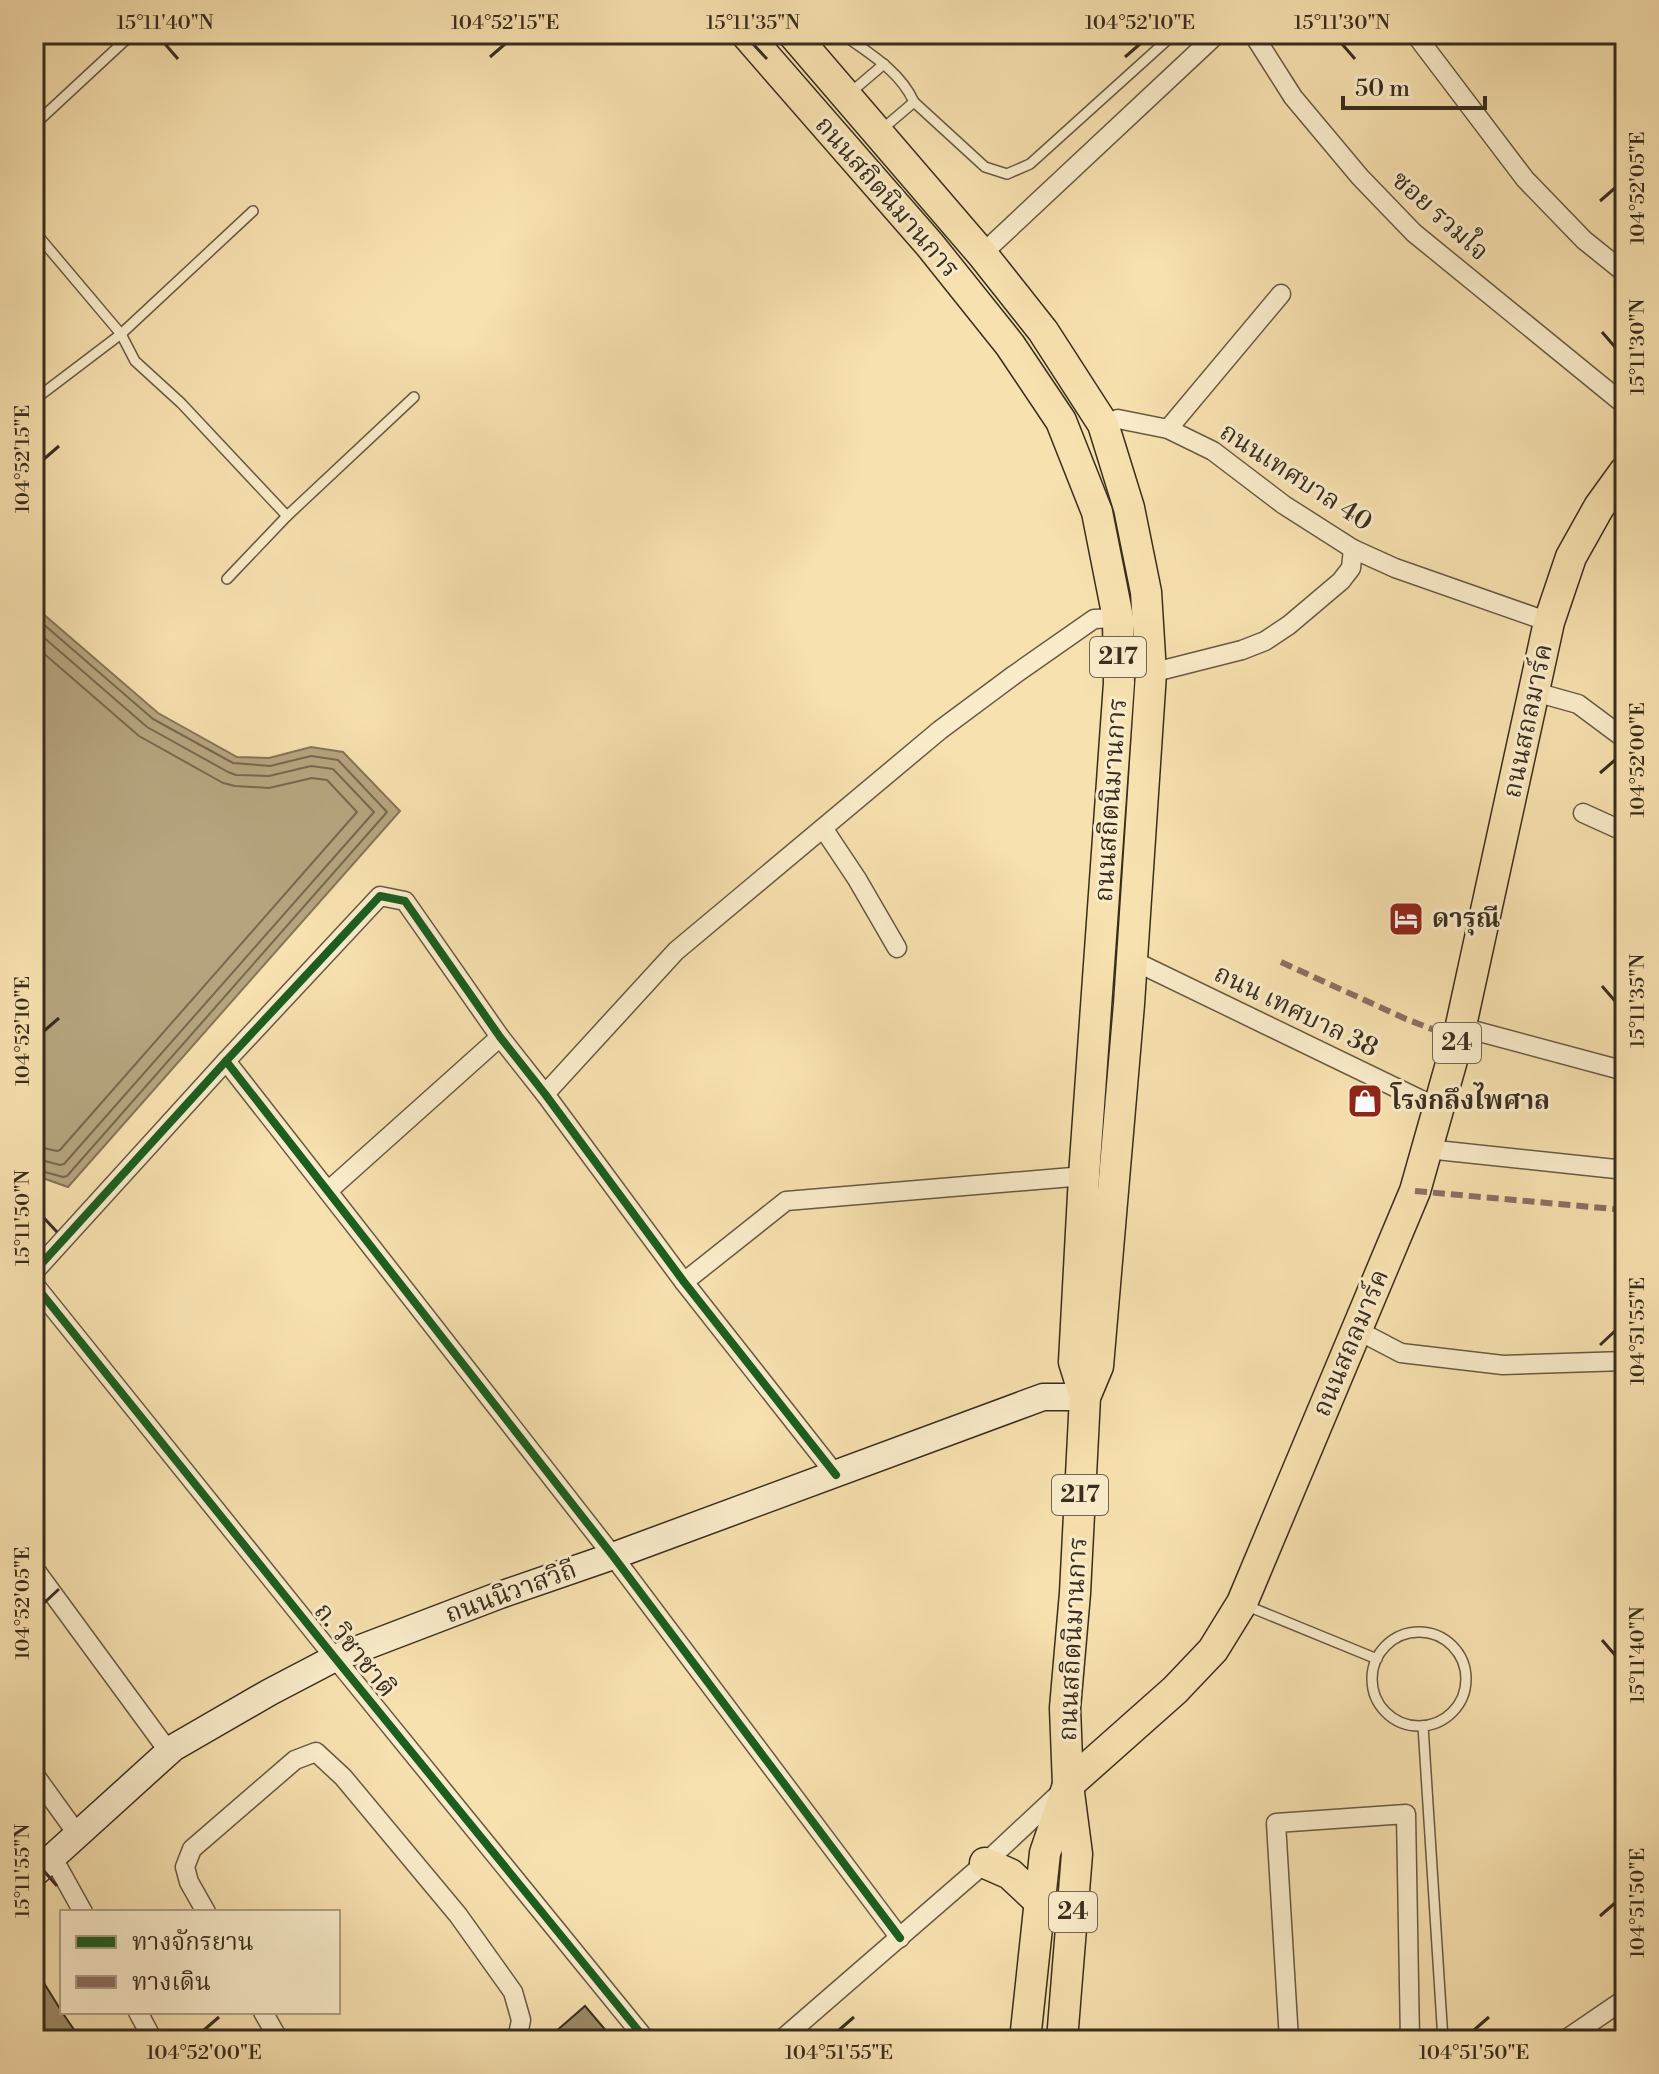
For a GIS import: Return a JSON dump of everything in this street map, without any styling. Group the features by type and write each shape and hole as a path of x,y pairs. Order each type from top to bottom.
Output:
{"main road":[{"name":"ถนนสถิตนิมานการ","path":"746,34 930,245 1010,345 1061,421 1097,512 1118,618 1119,683 1074,1362 1085,1397"},
{"name":"ถนนสถิตนิมานการ","path":"793,34 982,254 1043,331 1103,424 1129,508 1146,592 1151,673 1132,960 1098,1366 1085,1397 1075,1593 1065,1708 1068,1785 1077,1854 1062,2040"},
{"name":"ถนนสถลมาร์ค","path":"1068,1785 1175,1690 1213,1650 1242,1603 1415,1191 1461,1027 1549,622 1571,557 1599,507 1625,471"},
{"name":"ถนนนิวาสวิถี","path":"44,1866 173,1748 335,1658 1043,1397 1085,1397"},
{"name":"ถนนสถิตนิมานการ","path":"1025,2040 1045,1853 1068,1785"},
{"path":"985,1863 1010,1874 1041,1903"}],"street":[{"path":"982,254 1217,34"},
{"name":"ซอย รวมใจ","path":"1253,34 1293,97 1360,177 1414,233 1625,405"},
{"path":"1415,34 1525,179 1584,240 1625,273"},
{"path":"1168,429 1281,294"},
{"name":"ถนนเทศบาล 40","path":"1103,424 1118,419 1168,429 1213,451 1284,505 1353,549 1395,568 1549,622"},
{"path":"1151,673 1242,650 1265,641 1341,581 1351,568 1353,549"},
{"path":"545,1094 676,951 940,730 1094,619 1118,618"},
{"path":"1535,692 1578,704 1625,739"},
{"path":"1583,813 1625,832"},
{"path":"823,828 897,948"},
{"path":"34,1272 380,896 405,901 500,1037 684,1282 836,1475"},
{"name":"ถนน เทศบาล 38","path":"1132,960 1438,1108"},
{"path":"1461,1027 1625,1071"},
{"path":"328,1191 500,1037"},
{"path":"226,1061 613,1556 900,1938"},
{"path":"1427,1149 1625,1170"},
{"path":"684,1282 786,1201 1084,1176"},
{"name":"ถ. วิชาชาติ","path":"34,1284 646,2040"},
{"path":"1357,1330 1401,1353 1430,1357 1503,1365 1625,1361"},
{"path":"34,1568 169,1752"},
{"path":"205,1910 189,1882 185,1867 192,1849 295,1760 316,1752 343,1777 439,1892 513,1992 521,2020 517,2040"},
{"path":"34,1774 78,1835"},
{"name":"ถนนสถลมาร์ค","path":"781,2040 985,1863 1068,1785"},
{"path":"1289,2040 1276,1823 1406,1814 1410,2040"},
{"path":"44,1866 81,1910"},
{"path":"1565,2040 1625,1999"},
{"path":"139,2014 153,2040"},
{"path":"264,2014 279,2040"}],"lane":[{"path":"34,125 132,34"},
{"path":"842,34 884,64 908,88 914,102 985,167 1007,174 1030,164 1174,34"},
{"path":"847,95 884,64"},
{"path":"879,133 914,102"},
{"path":"34,400 121,334 253,211"},
{"path":"34,231 121,334 135,361 181,403 287,516"},
{"path":"227,579 287,516 414,397"},
{"path":"1242,1603 1377,1659"},
{"path":"1424,1632 1440,1636 1453,1646 1462,1659 1466,1673 1466,1689 1451,1715 1438,1723 1423,1726 1408,1725 1394,1719 1375,1696 1372,1680 1374,1664 1381,1650 1393,1639 1408,1633 1424,1632"},
{"path":"1423,1726 1443,2040"}],"water":[{"path":"34,606 158,713 237,757 269,758 311,747 343,752 400,811 68,1187 34,1175"}],"building":[{"path":"34,1967 60,2009 60,2014 63,2014 81,2040 34,2040"},
{"path":"585,2006 614,2040 546,2040"}],"marked path":[{"path":"1281,962 1406,1019 1458,1039"},
{"path":"1415,1191 1625,1210"}],"cycle path":[{"path":"34,1272 380,896 405,901 500,1037 684,1282 836,1475"},
{"path":"226,1061 613,1556 900,1938"},
{"path":"34,1284 646,2040"}],"place":[{"name":"ดารุณี","path":"1406,919"},
{"name":"โรงกลึงไพศาล","path":"1365,1101"}]}
